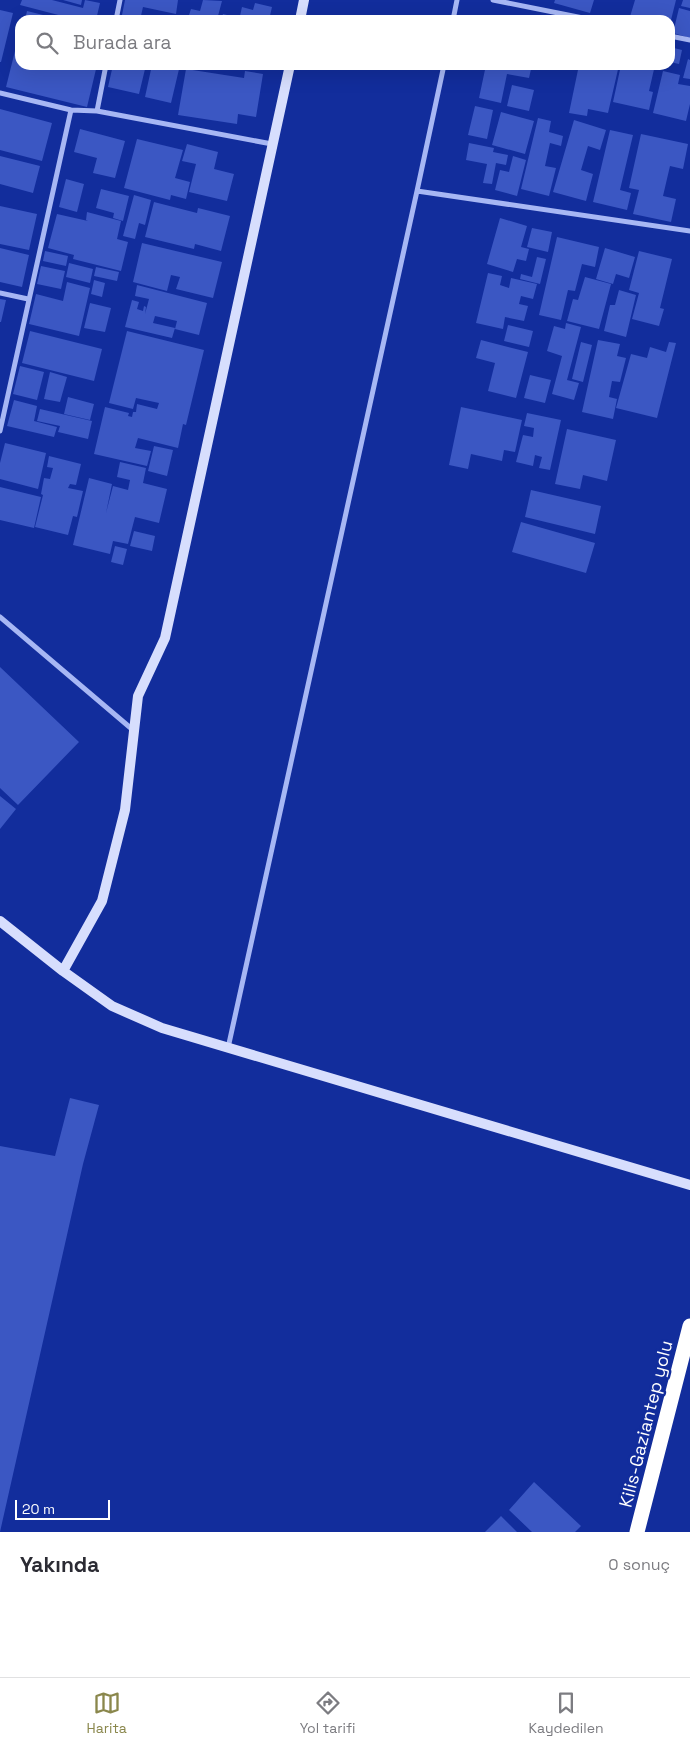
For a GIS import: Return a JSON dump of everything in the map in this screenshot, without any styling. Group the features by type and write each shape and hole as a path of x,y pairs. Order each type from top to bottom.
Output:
{"highway":[{"name":"Kilis-Gaziantep yolu","path":"637,1532 690,1326"}],"street":[{"path":"117,15 120,0"},
{"path":"301,15 304,0"},
{"path":"454,15 457,0"},
{"path":"493,0 568,15"},
{"path":"675,37 690,40"},
{"path":"97,111 105,70"},
{"path":"63,971 102,901 125,810 138,696 165,638 289,70"},
{"path":"228,1048 443,70"},
{"path":"0,94 71,110 97,111 272,144"},
{"path":"0,431 71,110"},
{"path":"417,191 690,231"},
{"path":"0,293 28,299"},
{"path":"0,618 133,731"},
{"path":"0,921 63,971 112,1006 162,1028 690,1185"}],"building":[{"path":"22,0 52,0 83,8 85,0 100,3 97,15 58,15 20,5"},
{"path":"63,0 82,0 81,5"},
{"path":"125,0 178,0 176,14 143,7 141,15 122,15"},
{"path":"203,0 222,1 218,15 189,15 191,9 200,11"},
{"path":"555,0 594,0 590,13 554,3"},
{"path":"635,0 676,0 672,15 630,15"},
{"path":"683,0 690,0 690,8 681,6"},
{"path":"255,3 272,7 270,15 240,15 242,7 253,10"},
{"path":"679,8 690,11 690,38 675,34"},
{"path":"0,10 13,13 1,62 0,62"},
{"path":"27,11 43,15 26,15"},
{"path":"675,48 682,50 679,64 675,63"},
{"path":"15,51 15,70 96,70 87,107 6,87"},
{"path":"688,59 690,60 690,79 683,78"},
{"path":"112,70 145,70 139,94 108,87"},
{"path":"151,70 179,70 171,103 145,97"},
{"path":"186,70 244,78 245,71 263,74 256,117 238,114 237,124 178,115"},
{"path":"485,70 531,70 529,78 507,74 501,103 479,98"},
{"path":"578,70 618,70 608,113 588,109 587,116 569,113"},
{"path":"620,70 654,70 649,91 653,92 649,110 613,102"},
{"path":"663,71 680,75 678,84 690,86 690,104 686,121 653,113"},
{"path":"512,85 534,90 529,111 507,106"},
{"path":"475,106 493,110 487,139 468,135"},
{"path":"0,109 52,123 42,161 0,150"},
{"path":"501,112 534,121 525,154 492,145"},
{"path":"538,118 551,121 549,132 563,136 561,146 550,143 545,166 556,168 549,196 521,189"},
{"path":"574,120 606,130 600,150 588,146 581,170 593,174 586,201 553,192"},
{"path":"80,129 125,141 115,178 93,173 97,158 74,152"},
{"path":"610,130 633,135 620,190 631,193 627,210 593,202"},
{"path":"641,134 688,144 683,169 670,166 663,196 676,199 671,222 633,214 639,190 629,188"},
{"path":"137,139 183,150 175,178 190,182 186,199 171,195 170,200 124,188"},
{"path":"469,143 494,148 493,152 508,155 506,165 496,163 492,184 483,183 487,164 466,160"},
{"path":"187,144 218,152 214,169 234,174 227,201 189,192 196,164 182,161"},
{"path":"0,156 40,166 33,193 0,184"},
{"path":"513,156 526,160 517,196 495,190 500,170 509,172"},
{"path":"66,179 84,184 77,212 59,207"},
{"path":"101,189 129,196 123,221 113,218 114,213 96,208"},
{"path":"134,195 151,200 145,225 139,223 135,239 123,236"},
{"path":"154,202 197,213 198,208 230,216 221,251 195,244 194,249 145,237"},
{"path":"0,206 37,214 29,250 0,244"},
{"path":"87,212 121,221 117,239 128,242 121,271 73,259 74,255 48,248 57,214 88,221 86,220"},
{"path":"500,218 527,226 521,247 529,249 526,261 517,259 513,272 487,264"},
{"path":"532,228 552,232 548,252 527,247"},
{"path":"557,237 599,247 595,267 582,264 575,291 568,290 561,320 539,315"},
{"path":"142,243 222,262 213,298 176,289 180,277 171,275 167,291 133,282"},
{"path":"0,248 29,255 22,287 0,282"},
{"path":"605,248 635,257 629,278 616,274 613,284 596,279"},
{"path":"45,251 68,256 66,266 43,261"},
{"path":"639,251 672,259 660,308 664,309 659,326 632,319 639,293 629,290"},
{"path":"537,257 546,259 540,284 520,279 521,274 532,277"},
{"path":"69,263 93,269 90,283 66,277"},
{"path":"41,266 65,271 61,289 37,284"},
{"path":"96,267 119,272 117,281 94,276"},
{"path":"488,273 502,276 500,285 509,288 511,278 537,284 533,299 521,296 519,304 528,306 524,321 505,317 503,329 476,323"},
{"path":"585,277 611,284 599,329 567,321 573,299 578,300"},
{"path":"94,280 105,283 102,297 91,294"},
{"path":"67,282 90,288 79,336 29,324 36,294 63,301"},
{"path":"137,285 207,303 199,335 175,329 177,321 155,316 153,323 175,328 172,338 125,327 132,300 139,302 137,309 143,311 144,306 146,307 145,314 149,299 135,296"},
{"path":"619,290 636,295 626,337 604,331 610,305 615,305"},
{"path":"0,299 6,300 1,322 0,322"},
{"path":"90,303 111,308 105,332 84,328"},
{"path":"566,323 581,327 567,380 579,383 574,400 552,394 562,356 547,351 554,326 565,329"},
{"path":"508,325 533,331 529,347 504,341"},
{"path":"30,331 102,349 94,381 22,363"},
{"path":"127,331 204,350 186,425 183,424 178,448 138,438 135,448 151,451 147,466 94,454 105,407 129,413 128,416 132,417 133,412 136,412 137,404 157,409 159,403 136,398 133,409 109,403"},
{"path":"481,340 528,352 516,398 488,391 495,363 476,358"},
{"path":"598,340 620,344 617,356 626,358 620,382 612,381 609,397 617,399 613,419 582,412"},
{"path":"581,342 592,345 583,382 572,379"},
{"path":"669,342 676,343 657,418 616,408 631,354 647,358 650,347 666,352"},
{"path":"20,366 44,372 37,400 13,394"},
{"path":"50,372 67,377 60,402 44,399"},
{"path":"530,375 551,380 545,403 524,398"},
{"path":"68,397 94,404 90,420 64,414"},
{"path":"14,400 37,406 34,421 57,427 54,437 7,426"},
{"path":"461,407 522,420 515,452 504,450 502,461 471,454 468,469 449,465"},
{"path":"40,409 92,421 88,439 58,432 60,426 37,421"},
{"path":"527,413 561,420 550,470 539,468 542,457 535,455 533,466 516,462 523,435 533,437 534,428 524,426"},
{"path":"567,429 616,440 607,481 583,475 580,489 555,484"},
{"path":"5,443 46,453 38,489 0,479 0,463"},
{"path":"154,446 173,450 167,476 148,471"},
{"path":"49,456 81,464 76,485 70,484 68,488 83,491 77,517 73,516 68,535 35,527 43,495 41,494 44,478 50,479 53,468 47,467"},
{"path":"120,462 146,468 143,483 167,489 159,523 135,517 128,544 113,541 110,554 73,545 89,478 112,484 106,513 113,486 128,490 130,480 117,477"},
{"path":"0,487 41,497 34,528 0,520"},
{"path":"531,490 601,506 595,534 525,517"},
{"path":"521,522 595,543 586,573 512,552"},
{"path":"134,531 155,536 152,551 130,546"},
{"path":"115,546 127,549 123,565 111,562"},
{"path":"0,667 79,742 18,805 0,788"},
{"path":"0,796 16,809 0,829"},
{"path":"70,1098 99,1105 83,1164 0,1532 0,1146 55,1156"},
{"path":"534,1482 581,1526 575,1532 532,1532 509,1510"},
{"path":"501,1516 517,1532 485,1532"}]}
